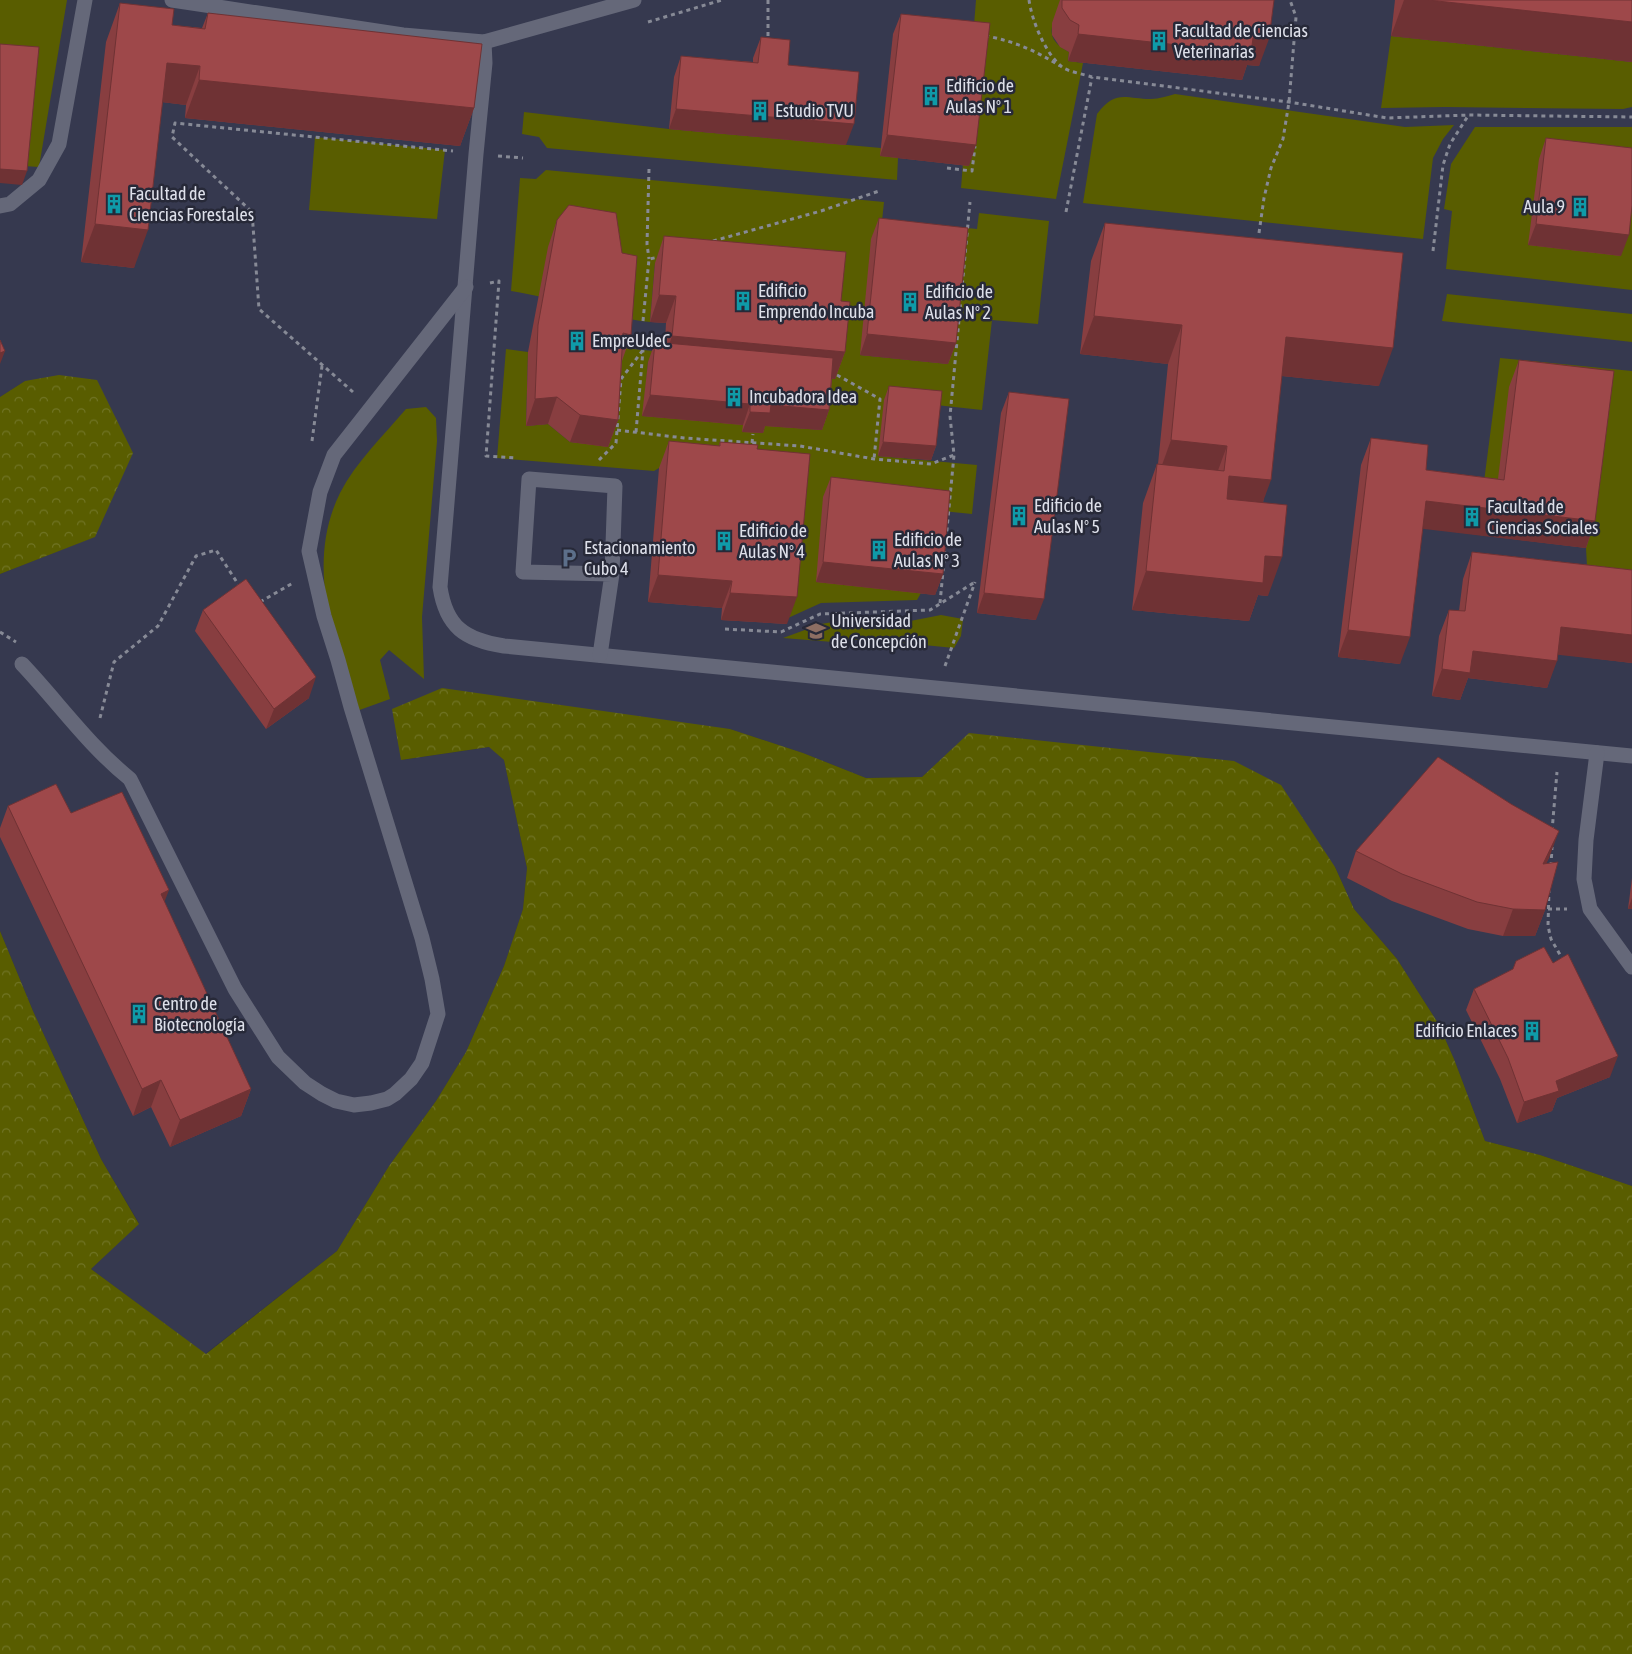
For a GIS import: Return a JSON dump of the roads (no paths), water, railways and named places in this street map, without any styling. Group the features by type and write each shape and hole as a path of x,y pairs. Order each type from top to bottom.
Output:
{"lane":[{"path":"0,206 10,204 39,180 59,144 85,0"},
{"path":"172,0 403,35 484,42 634,0"},
{"path":"484,42 485,63 440,587 442,601 447,614 455,626 466,635 487,643 600,655 1632,756"},
{"path":"22,664 50,693 65,714 110,763 130,779 235,990 278,1057 286,1066 305,1083 322,1094 336,1101 354,1105 387,1099 411,1079 422,1064 438,1014 432,979 422,938 324,616 309,551 320,492 334,455 466,287"},
{"path":"600,655 612,574 615,486 529,479 523,572 612,574"},
{"path":"1597,753 1586,840 1584,879 1590,909 1632,967"}],"place":[{"name":"Facultad de Ciencias Veterinarias","path":"1159,41"},
{"name":"Edificio de Aulas N° 1","path":"931,96"},
{"name":"Estudio TVU","path":"760,111"},
{"name":"Facultad de Ciencias Forestales","path":"114,204"},
{"name":"Aula 9","path":"1580,207"},
{"name":"Edificio Emprendo Incuba","path":"743,301"},
{"name":"Edificio de Aulas N° 2","path":"910,302"},
{"name":"EmpreUdeC","path":"577,341"},
{"name":"Incubadora Idea","path":"734,397"},
{"name":"Edificio de Aulas Nº 5","path":"1019,516"},
{"name":"Facultad de Ciencias Sociales","path":"1472,517"},
{"name":"Edificio de Aulas N° 4","path":"724,541"},
{"name":"Edificio de Aulas N° 3","path":"879,550"},
{"name":"Estacionamiento Cubo 4","path":"569,558"},
{"name":"Universidad de Concepción","path":"816,631"},
{"name":"Centro de Biotecnología","path":"139,1014"},
{"name":"Edificio Enlaces","path":"1532,1031"}]}
